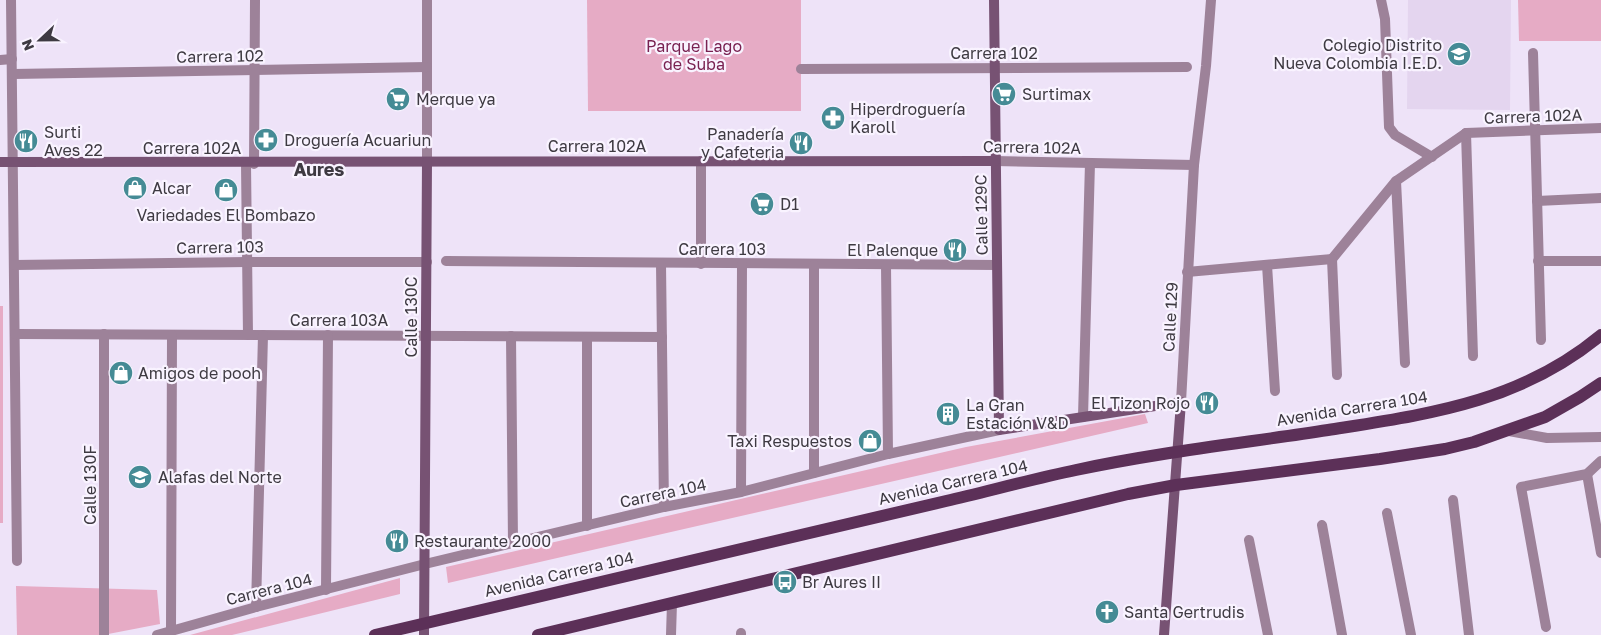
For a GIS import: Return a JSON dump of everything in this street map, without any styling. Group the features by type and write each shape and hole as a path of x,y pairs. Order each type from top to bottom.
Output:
{"main road":[{"name":"Avenida Carrera 104","path":"375,635 424,629 1072,471 1178,450 1277,438 1437,411 1507,391 1541,376 1601,335"},
{"path":"538,635 952,535 1176,485 1428,452 1474,442 1545,418 1601,383"}],"street":[{"path":"12,0 16,561"},
{"path":"248,335 247,262 255,0"},
{"name":"Calle 130C","path":"424,629 427,0"},
{"name":"Calle 129C","path":"994,0 999,430"},
{"name":"Calle 129","path":"1164,635 1176,485 1194,165 1206,66 1211,0"},
{"path":"1381,0 1385,19 1390,127 1395,135 1432,157"},
{"path":"1533,53 1541,340"},
{"path":"0,60 12,59"},
{"name":"Carrera 102","path":"13,74 427,67"},
{"name":"Carrera 102","path":"801,69 1187,67"},
{"name":"Carrera 102A","path":"1466,133 1601,128"},
{"path":"1337,376 1332,259 1396,181 1466,133"},
{"path":"1466,133 1473,356"},
{"path":"701,161 701,264"},
{"name":"Carrera 102A","path":"0,162 250,164 995,161 1194,165"},
{"path":"1083,417 1090,163"},
{"path":"1396,181 1405,363"},
{"path":"1537,201 1601,198"},
{"path":"1188,272 1332,259"},
{"path":"1538,261 1601,260"},
{"name":"Carrera 103","path":"446,261 997,265"},
{"name":"Carrera 103","path":"14,265 427,262"},
{"path":"661,264 664,507"},
{"path":"741,492 742,264"},
{"path":"814,265 814,473"},
{"path":"886,265 888,454"},
{"path":"1267,265 1275,391"},
{"name":"Carrera 103A","path":"15,334 662,337"},
{"name":"Calle 130F","path":"104,334 104,635"},
{"path":"170,631 172,335"},
{"path":"256,607 263,335"},
{"path":"326,590 328,335"},
{"path":"511,336 513,543"},
{"path":"587,337 587,526"},
{"name":"Carrera 104","path":"157,635 256,607 425,564 664,507 741,492 888,454 999,430 1181,402"},
{"path":"1509,431 1547,438 1601,437"},
{"path":"1546,627 1522,487 1587,474 1601,461"},
{"path":"1587,474 1601,552"},
{"path":"1452,500 1469,635"},
{"path":"1387,513 1411,635"},
{"path":"1322,525 1342,635"},
{"path":"1249,540 1268,635"},
{"path":"671,635 672,603"}],"shaded area":[{"name":"Colegio Distrito Nueva Colombia I.E.D.","path":"1408,0 1511,0 1510,110 1407,109"}],"green space":[{"name":"Parque Lago de Suba","path":"587,0 801,0 801,111 588,111"},
{"path":"1518,0 1601,0 1601,41 1519,41"},
{"path":"0,306 3,306 3,523 0,523"},
{"path":"1145,414 1148,423 448,583 446,567 966,447"},
{"path":"400,578 400,594 232,635 190,635"},
{"path":"16,586 157,590 160,624 103,635 17,635"}],"place":[{"name":"Colegio Distrito Nueva Colombia I.E.D.","path":"1459,54"},
{"name":"Surtimax","path":"1004,94"},
{"name":"Merque ya","path":"398,99"},
{"name":"Hiperdroguería Karoll","path":"833,118"},
{"name":"Droguería Acuariun","path":"266,140"},
{"name":"Surti Aves 22","path":"26,141"},
{"name":"Panadería y Cafeteria","path":"801,143"},
{"name":"Alcar","path":"135,188"},
{"name":"Variedades El Bombazo","path":"226,190"},
{"name":"D1","path":"762,204"},
{"name":"El Palenque","path":"955,250"},
{"name":"Amigos de pooh","path":"121,373"},
{"name":"El Tizon Rojo","path":"1207,403"},
{"name":"La Gran Estación V&D","path":"948,414"},
{"name":"Taxi Respuestos","path":"870,441"},
{"name":"Alafas del Norte","path":"140,477"},
{"name":"Restaurante 2000","path":"397,541"},
{"name":"Br Aures II","path":"785,582"},
{"name":"Santa Gertrudis","path":"1107,612"}],"district":[{"name":"Aures","path":"319,170"}]}
